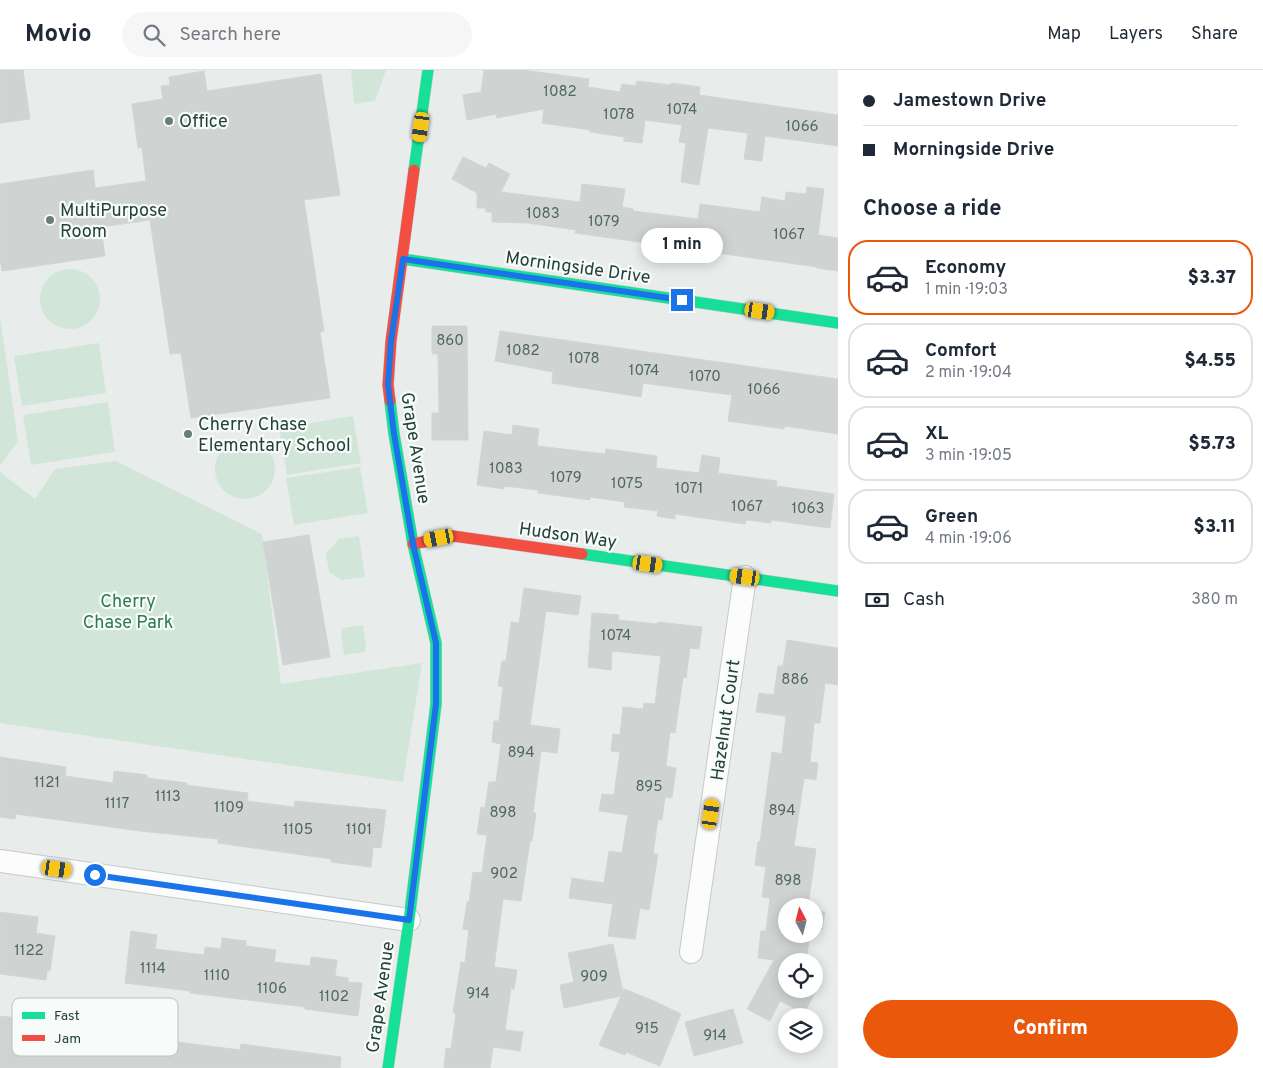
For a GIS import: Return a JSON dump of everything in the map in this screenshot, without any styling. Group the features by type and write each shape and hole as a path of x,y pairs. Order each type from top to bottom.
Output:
{"street":[{"name":"Grape Avenue","path":"388,1068 436,704 436,643 413,544 394,434 388,385 391,341 428,70"},
{"name":"Morningside Drive","path":"403,259 838,323"},
{"name":"Hudson Way","path":"413,544 453,536 838,591"},
{"name":"Hazelnut Court","path":"691,952 745,577"},
{"path":"0,861 409,920"}],"green space":[{"path":"351,70 386,70 375,101 354,104"},
{"path":"70,269 87,274 95,282 100,299 95,316 87,324 70,329 53,324 45,316 40,299 45,282 53,274"},
{"path":"0,317 18,441 0,466"},
{"path":"99,343 106,393 22,406 14,356"},
{"path":"108,402 115,452 31,465 23,415"},
{"path":"353,416 361,463 287,475 279,428"},
{"path":"245,439 262,444 270,452 275,469 270,486 262,494 245,499 228,494 220,486 215,469 220,452 228,444"},
{"name":"Cherry Chase Park","path":"116,461 262,534 281,684 422,663 403,782 0,723 0,472 35,499 55,469"},
{"path":"360,467 368,513 294,525 286,478"},
{"path":"359,536 365,577 342,580 329,572 326,553 339,539"},
{"path":"363,625 366,648 364,652 344,655 341,631 343,628"}],"building":[{"path":"0,70 23,70 30,119 0,123"},
{"path":"484,70 523,70 589,79 588,87 620,92 622,84 636,86 637,81 671,85 671,83 700,87 699,95 838,115 838,146 765,136 762,161 744,159 748,133 708,128 699,185 681,182 686,143 679,142 682,125 645,120 642,143 624,141 624,137 590,132 590,130 542,123 544,109 497,118 496,114 467,120 463,95 481,92"},
{"path":"204,71 207,91 321,74 340,195 304,200 324,331 320,332 330,398 191,418 181,353 170,354 150,220 101,227 105,256 2,271 0,259 0,184 93,170 95,188 146,181 142,147 138,148 132,104 163,99 161,86 170,85 169,77"},
{"path":"463,157 486,168 489,163 510,174 501,192 580,202 582,184 625,189 622,207 633,209 633,211 698,219 700,204 760,212 762,197 785,201 786,192 806,194 807,187 824,189 818,235 838,238 838,271 575,233 576,230 528,223 492,222 492,212 486,212 486,208 477,208 477,193 452,179"},
{"path":"432,326 467,326 468,440 432,440 432,413 439,413 438,354 432,354"},
{"path":"500,331 838,379 838,434 784,426 784,429 728,421 732,395 643,383 641,397 552,383 553,372 495,361"},
{"path":"513,425 539,429 537,446 605,454 606,449 657,456 656,468 699,473 702,455 720,458 718,473 777,481 776,486 834,494 830,528 771,520 771,523 746,520 745,524 675,514 675,519 657,516 658,511 624,507 625,502 590,497 590,500 538,493 538,490 504,486 504,489 477,485 484,431 512,435"},
{"path":"309,535 330,657 283,665 263,542"},
{"path":"524,588 581,596 578,615 546,611 530,725 560,729 557,753 541,751 533,813 536,813 521,901 503,899 494,967 517,970 514,989 511,988 505,1030 523,1032 520,1051 493,1047 490,1068 444,1068 446,1048 451,1049 456,1014 453,1013 461,962 465,963 469,930 463,929 467,902 469,902 473,872 482,873 487,835 477,834 481,807 485,808 489,782 496,782 501,744 492,742 494,721 499,721 503,687 498,686 502,661 506,661 511,622 519,623"},
{"path":"592,613 619,615 618,620 702,627 699,649 690,648 686,678 683,677 675,733 670,732 666,766 676,768 672,798 665,797 662,820 658,819 653,854 658,854 649,910 640,908 635,939 608,936 613,904 569,898 572,878 604,883 609,851 622,853 628,815 599,811 602,794 614,795 620,752 611,751 613,734 620,735 623,707 643,709 644,703 655,704 661,656 612,651 611,670 588,667"},
{"path":"787,640 838,648 838,685 825,683 820,723 814,723 810,762 818,763 816,780 804,778 794,846 816,849 809,898 778,898 778,943 809,943 807,953 778,953 778,998 812,998 807,1008 794,1008 780,1001 770,1021 747,1009 774,960 758,958 761,931 766,931 770,898 762,897 766,867 755,865 758,842 760,842 772,752 782,754 786,716 756,712 759,693 774,695 778,666 783,666"},
{"path":"0,757 66,767 65,776 113,783 114,771 147,775 147,778 187,783 186,785 248,793 247,801 294,807 295,801 386,810 381,848 373,847 371,867 331,862 331,859 218,843 218,839 140,831 16,814 15,819 0,817"},
{"path":"0,912 38,917 36,933 55,936 50,971 47,971 46,980 0,974"},
{"path":"131,931 157,935 155,949 204,955 205,947 221,949 222,938 246,941 246,946 276,950 274,962 310,966 311,957 337,960 335,976 348,978 348,982 362,983 358,1016 125,983"},
{"path":"613,944 623,992 624,989 681,1014 660,1066 626,1052 625,1055 599,1045 621,996 564,1008 560,985 574,982 568,953"},
{"path":"733,1009 743,1043 694,1056 685,1022"},
{"path":"0,1016 12,1017 12,1056 178,1056 178,1042 240,1050 241,1044 341,1057 340,1068 0,1068"}],"traffic: fast":[{"path":"414,170 428,70"},
{"path":"403,259 838,323"},
{"path":"388,1068 436,704 436,643 413,544 390,401"},
{"path":"582,554 838,591"}],"traffic: jam":[{"path":"390,401 388,385 391,341 414,170"},
{"path":"413,544 453,536 582,554"}],"place":[{"name":"Office","path":"169,121"},
{"name":"MultiPurpose Room","path":"50,220"},
{"name":"Cherry Chase Elementary School","path":"188,434"}],"route":[{"path":"95,875 409,920 436,704 436,643 413,544 394,434 388,385 391,341 403,259 682,300"}]}
